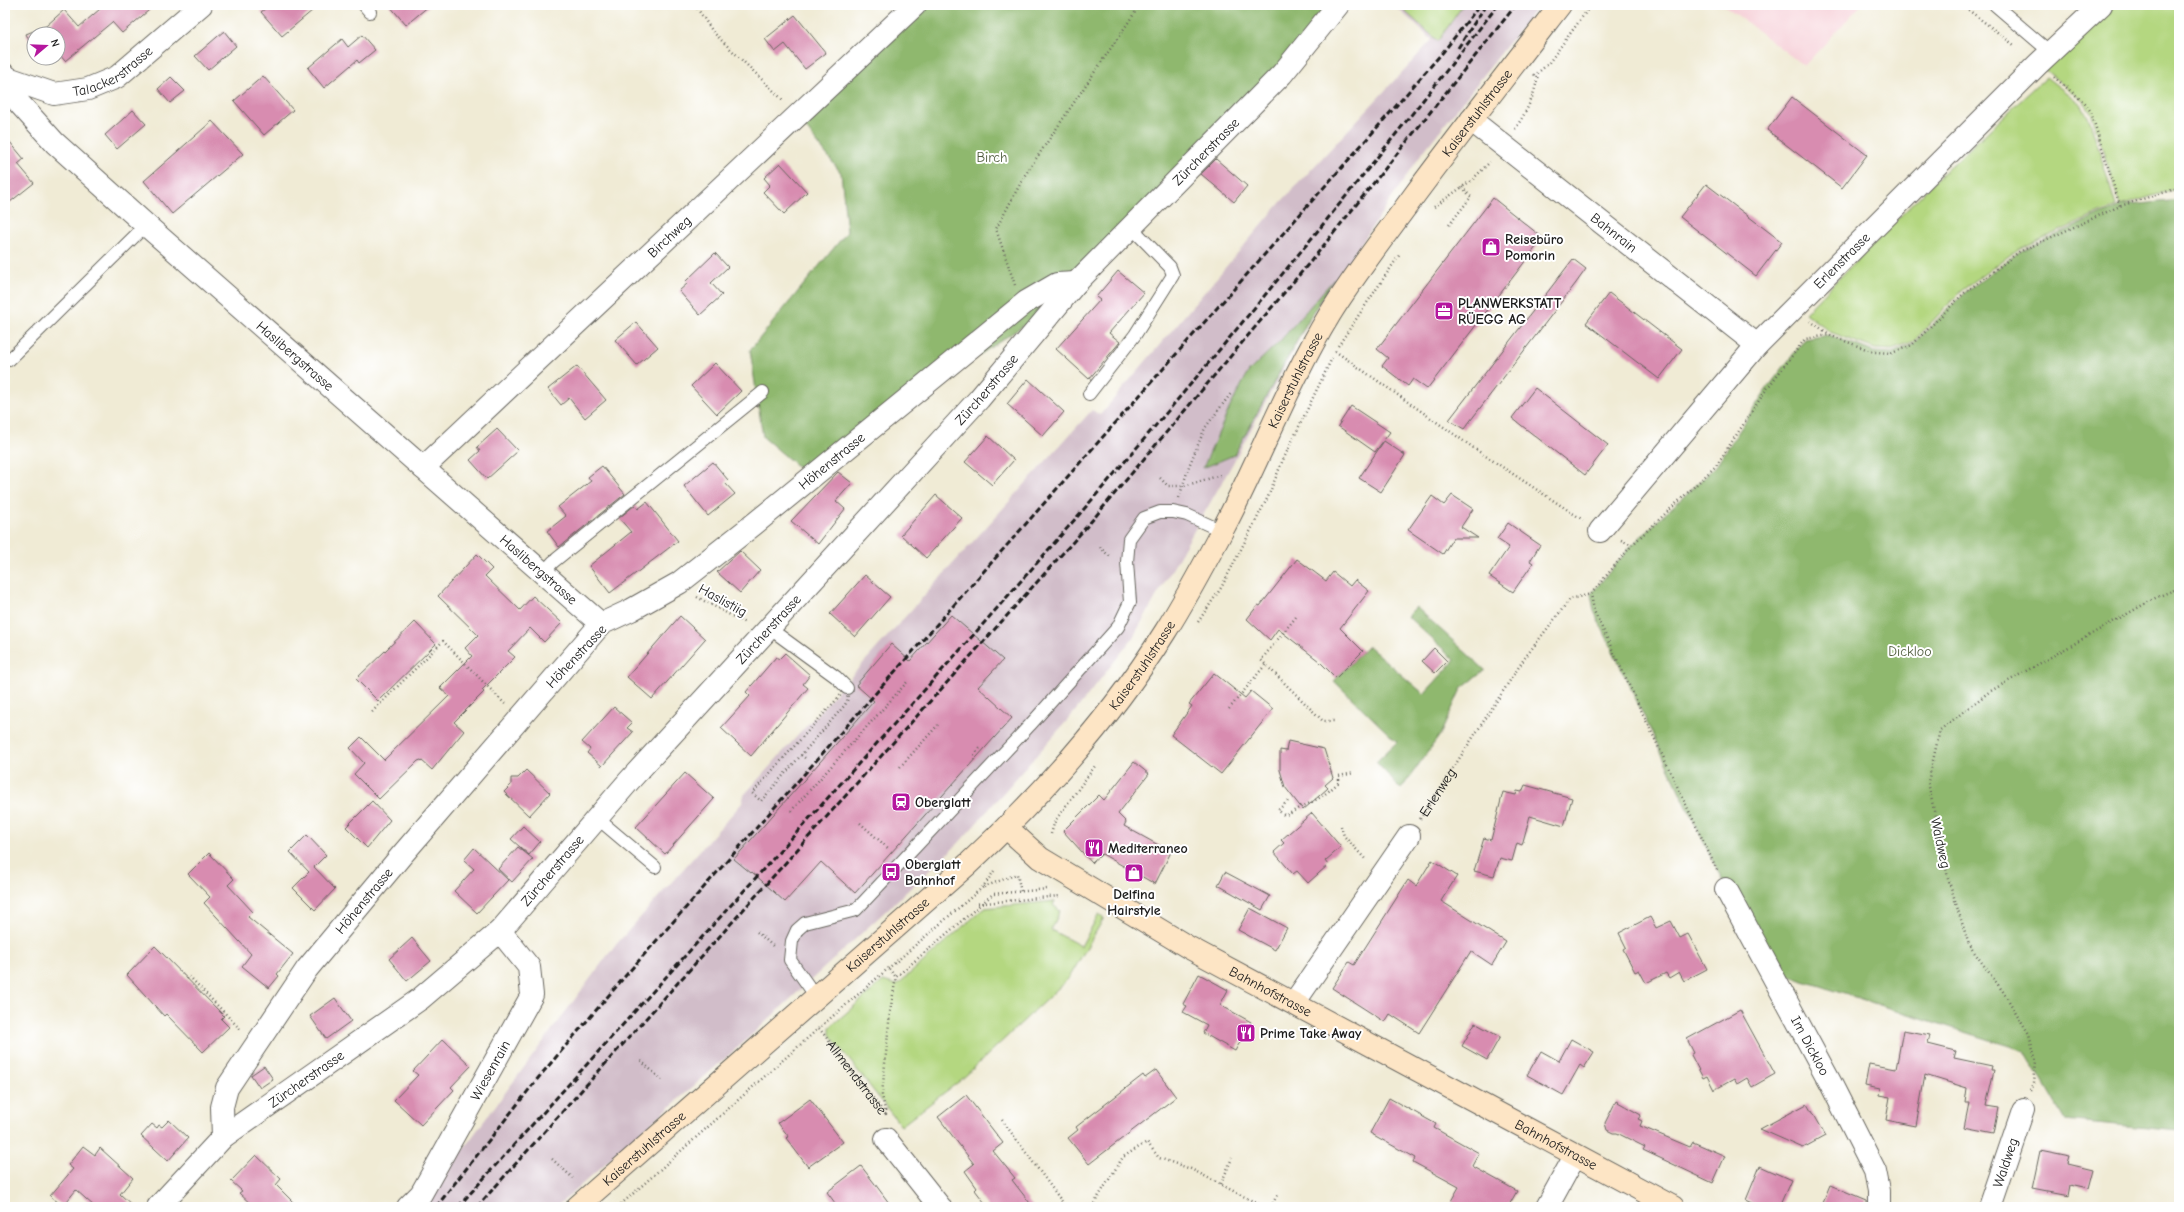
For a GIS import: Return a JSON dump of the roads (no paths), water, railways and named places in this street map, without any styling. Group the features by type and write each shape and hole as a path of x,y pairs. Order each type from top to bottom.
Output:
{"main road":[{"name":"Kaiserstuhlstrasse","path":"578,1207 817,998 1007,828 1064,767 1148,658 1182,604 1222,531 1304,361 1331,314 1364,264 1470,120 1560,5"},
{"name":"Bahnhofstrasse","path":"1007,828 1040,858 1188,947 1575,1156 1673,1207"}],"street":[{"name":"Birchweg","path":"423,468 799,116 915,5"},
{"name":"Zürcherstrasse","path":"158,1207 223,1137 420,999 500,931 598,818 769,628 979,399 1076,282 1282,74 1338,5"},
{"name":"Erlenstrasse","path":"1600,531 1757,345 2044,58 2101,5"},
{"name":"Talackerstrasse","path":"7,77 54,94 88,88 116,77 190,9"},
{"name":"Haslibergstrasse","path":"7,77 19,103 56,143 146,225 601,624"},
{"name":"Bahnrain","path":"1470,120 1757,345"},
{"name":"Höhenstrasse","path":"223,1137 222,1107 227,1088 307,969 401,856 601,624 631,610 679,583 753,525 1026,302 1056,284 1076,282"},
{"path":"1294,1003 1409,836"},
{"name":"Im Dickloo","path":"1726,889 1830,1082 1875,1171 1879,1191 1879,1207"},
{"name":"Wiesenrain","path":"408,1207 421,1194 532,995 529,967 500,931"},
{"name":"Waldweg","path":"1990,1207 2023,1110"},
{"path":"886,1139 940,1207"},
{"path":"1547,1207 1575,1156"}],"lane":[{"path":"1995,5 2044,58"},
{"path":"8,360 146,225"},
{"path":"1089,394 1135,335 1173,275 1170,267 1131,227"},
{"path":"543,573 553,562 763,392"},
{"path":"817,998 790,960 792,941 797,930 805,923 856,910 1030,725 1118,627 1130,602 1127,556 1129,540 1135,528 1144,518 1160,512 1173,512 1187,515 1222,531"},
{"path":"769,628 836,677 847,688"},
{"path":"598,818 655,867"}],"railway":[{"path":"436,1207 539,1077 627,974 1389,114 1443,52 1480,5"},
{"path":"1458,48 1486,5"},
{"path":"458,1207 847,777 1077,517 1291,264 1498,5"},
{"path":"477,1207 1089,524 1316,255 1516,5"}],"place":[{"name":"Reisebüro Pomorin","path":"1491,247"},
{"name":"PLANWERKSTATT RÜEGG AG","path":"1444,311"},
{"name":"Oberglatt","path":"901,802"},
{"name":"Mediterraneo","path":"1094,848"},
{"name":"Oberglatt Bahnhof","path":"891,872"},
{"name":"Delfina Hairstyle","path":"1134,873"},
{"name":"Prime Take Away","path":"1246,1033"}],"park label":[{"name":"Birch","path":"992,157"},
{"name":"Dickloo","path":"1910,651"}]}
